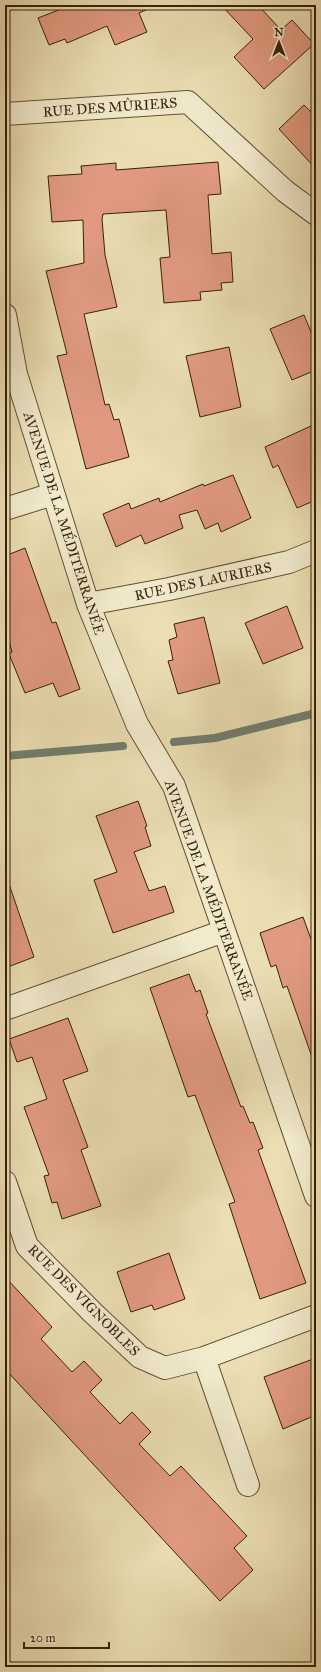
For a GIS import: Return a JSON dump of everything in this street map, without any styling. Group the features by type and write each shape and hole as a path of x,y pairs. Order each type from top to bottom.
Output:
{"street":[{"name":"RUE DES MÛRIERS","path":"5,114 188,102 285,191 316,214"},
{"name":"AVENUE DE LA MÉDITERRANÉE","path":"5,316 16,374 88,604 137,724 174,786 316,1196"},
{"path":"5,510 54,494"},
{"name":"RUE DES LAURIERS","path":"88,604 170,589 288,562 316,551"},
{"path":"5,1009 224,931"},
{"name":"RUE DES VIGNOBLES","path":"5,1182 27,1246 93,1313 140,1357 165,1368 204,1358 316,1316"},
{"path":"204,1358 248,1485"}],"building":[{"path":"71,5 157,5 139,13 147,32 115,45 107,26 67,43 65,39 49,45 38,18"},
{"path":"221,5 258,5 281,30 292,20 314,44 264,89 234,57 253,39"},
{"path":"304,105 316,117 316,169 279,129"},
{"path":"218,162 221,194 208,195 212,254 231,252 233,282 221,283 222,290 200,292 201,300 164,303 160,258 170,257 166,210 103,214 102,219 105,255 117,307 84,314 105,405 109,404 114,420 119,419 129,457 86,469 57,356 67,354 46,271 84,263 83,220 52,222 48,176 82,174 81,166 116,163 116,170"},
{"path":"304,315 316,344 316,370 292,380 270,329"},
{"path":"229,347 241,407 200,417 186,356"},
{"path":"311,426 316,438 316,500 297,508 278,465 273,468 265,447"},
{"path":"233,475 251,518 221,532 218,523 205,529 197,510 179,515 183,528 145,544 141,535 116,547 103,514 129,503 131,509 159,498 160,502 203,484 204,486"},
{"path":"25,548 52,623 56,622 80,689 59,697 53,683 25,693 9,654 12,652 5,626 5,556"},
{"path":"287,606 303,648 263,664 245,623"},
{"path":"204,617 220,683 178,694 168,661 173,660 169,640 177,637 174,624"},
{"path":"138,801 147,826 145,827 151,846 134,852 149,891 165,886 174,912 113,933 94,880 117,872 96,816"},
{"path":"5,884 9,884 34,957 5,968"},
{"path":"303,917 316,953 316,1059 313,1060 287,986 283,988 276,965 271,967 260,933"},
{"path":"189,974 196,992 200,990 208,1013 206,1014 241,1107 243,1106 250,1123 253,1122 263,1148 258,1150 306,1283 260,1299 229,1204 235,1202 195,1095 188,1097 150,988"},
{"path":"68,1018 88,1071 63,1080 88,1147 81,1150 101,1206 62,1219 57,1202 52,1203 44,1176 49,1175 24,1107 47,1099 32,1057 17,1062 9,1039"},
{"path":"169,1253 185,1299 154,1310 152,1305 131,1312 117,1272"},
{"path":"5,1277 52,1327 41,1339 72,1372 84,1361 102,1380 90,1392 120,1424 132,1412 151,1432 139,1444 170,1476 181,1466 247,1536 234,1548 253,1570 220,1601 5,1369"},
{"path":"316,1358 316,1415 283,1429 264,1377"}],"waterway":[{"path":"174,742 215,738 316,713"},
{"path":"5,756 123,746"}]}
